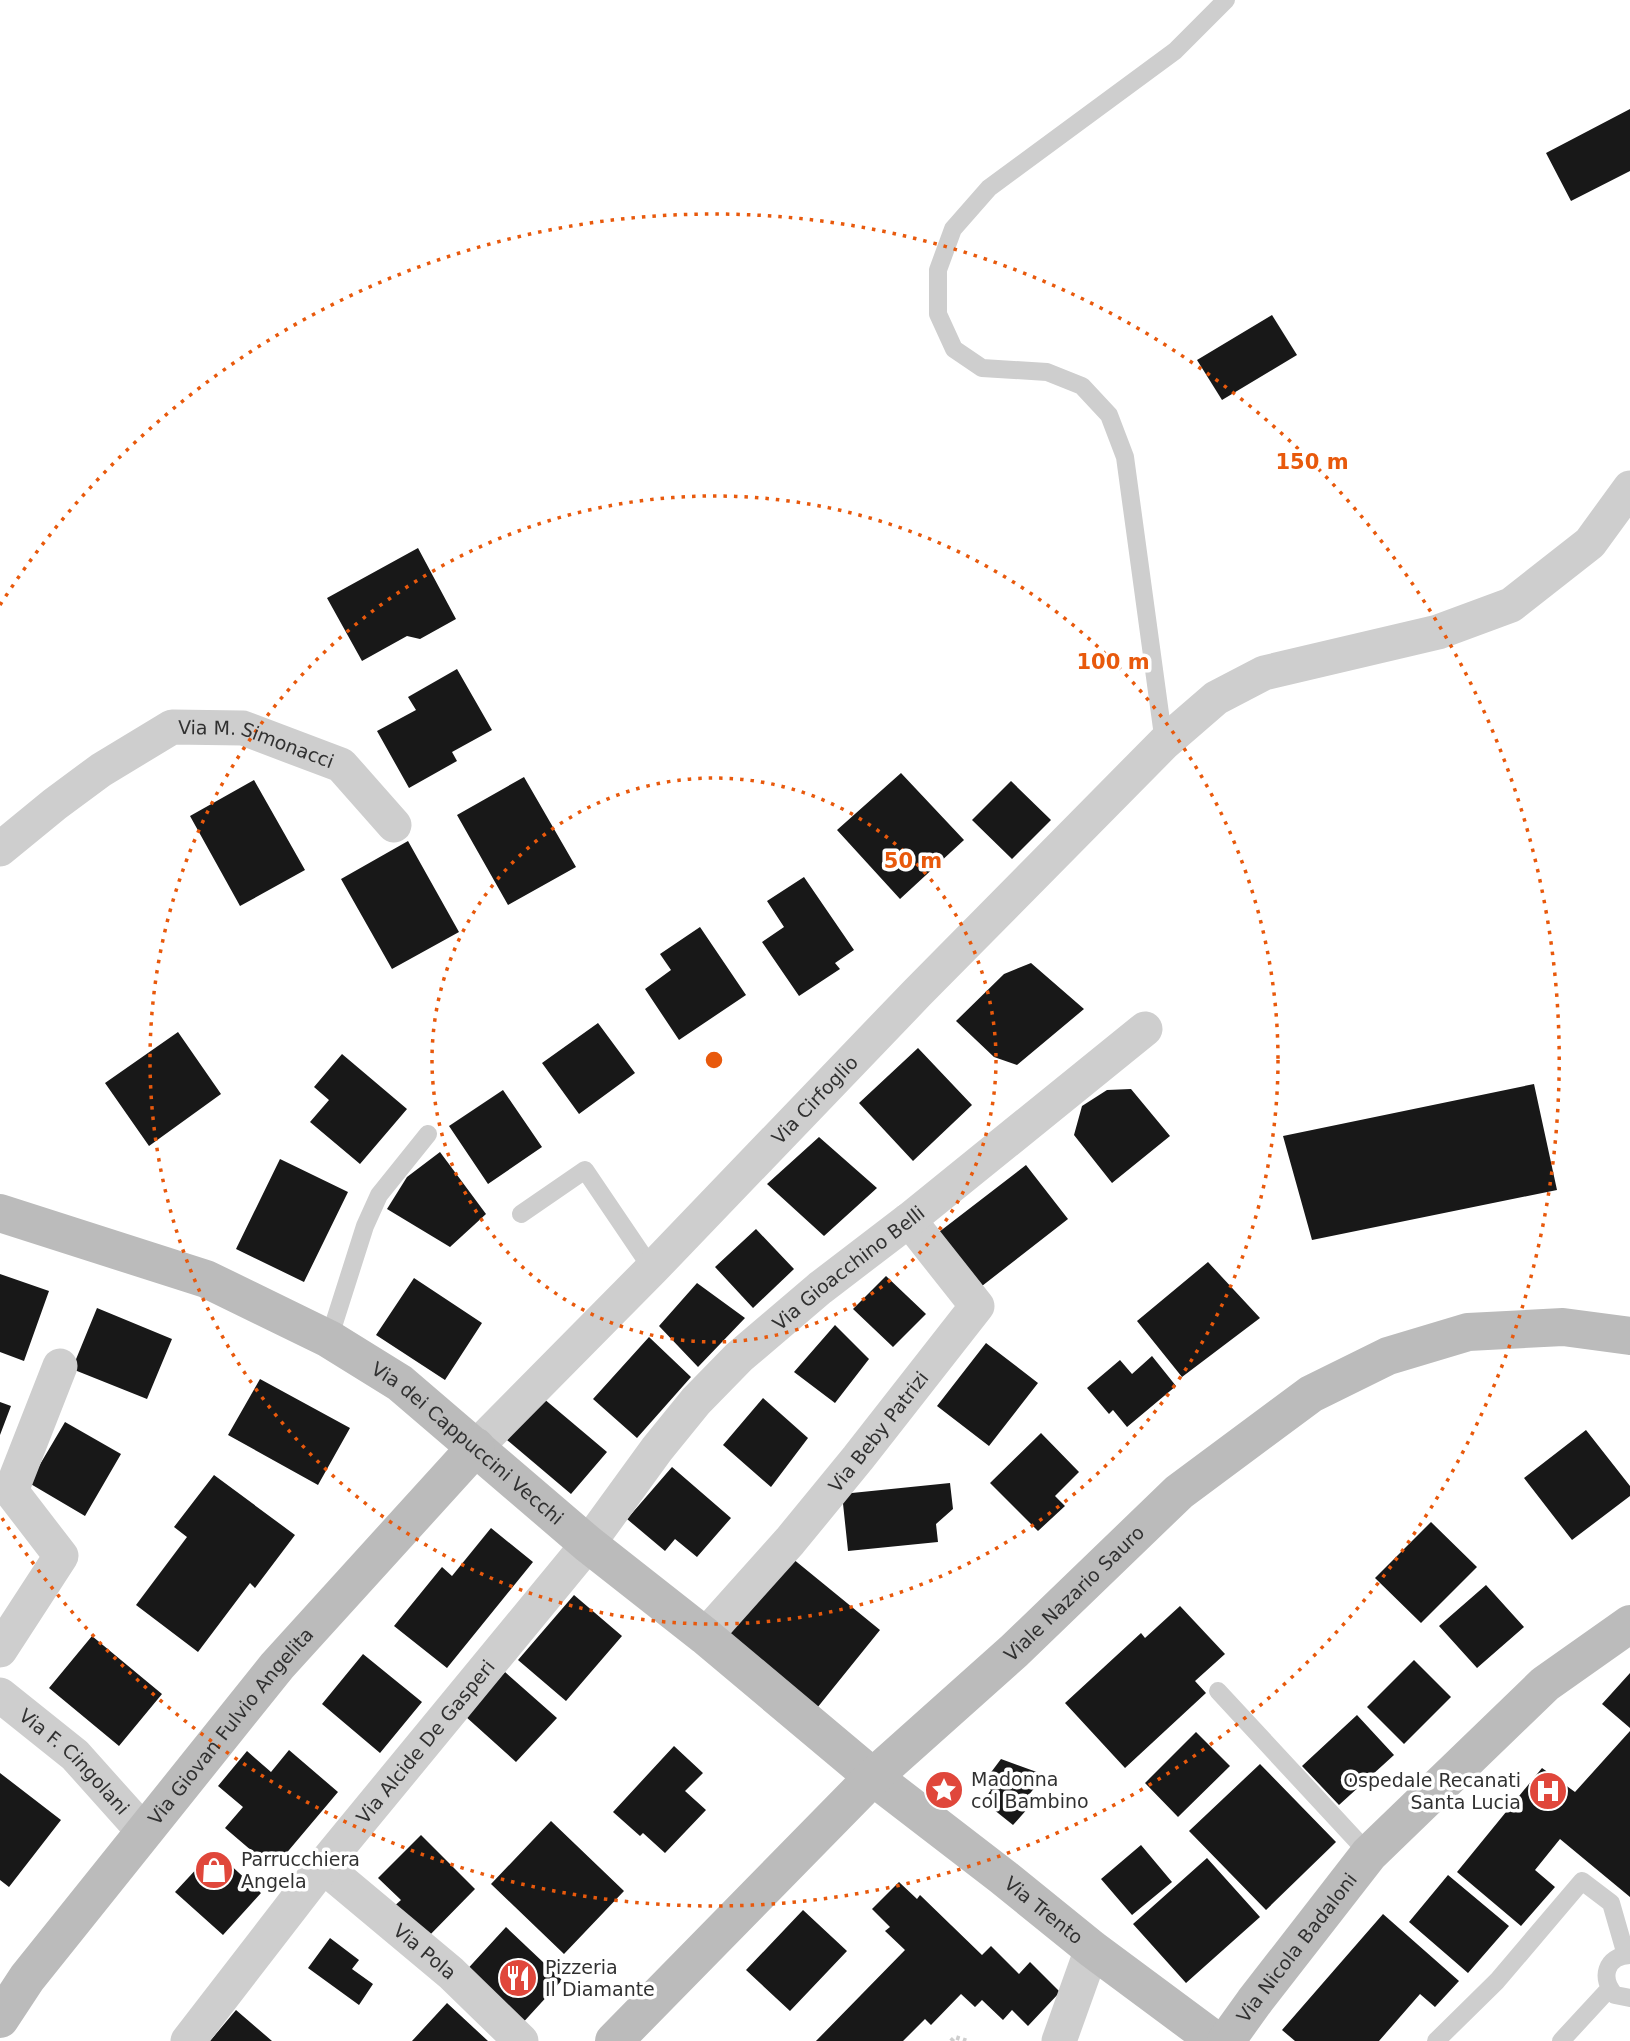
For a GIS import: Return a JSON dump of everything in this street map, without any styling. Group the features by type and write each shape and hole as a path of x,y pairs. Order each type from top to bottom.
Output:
{"street":[{"name":"Via Cirfoglio","path":"476,1447 652,1269 916,993 1158,749 1216,698 1264,673 1438,632 1511,605 1590,543 1630,488"},
{"name":"Via M. Simonacci","path":"0,849 101,770 172,727 243,728 341,765 394,825"},
{"name":"Via Gioacchino Belli","path":"588,1544 665,1439 696,1401 739,1357 820,1289 1145,1030"},
{"name":"Via dei Cappuccini Vecchi","path":"0,1213 206,1279 329,1339 400,1383 588,1544 705,1636 873,1777"},
{"name":"Via Beby Patrizi","path":"705,1636 850,1469 976,1306 909,1220"},
{"name":"Viale Nazario Sauro","path":"614,2041 873,1777 1014,1651 1179,1492 1311,1394 1388,1356 1468,1332 1563,1327 1630,1336"},
{"path":"0,1650 61,1556 11,1491 60,1366"},
{"name":"Via Giovan Fulvio Angelita","path":"0,2020 27,1978 277,1666 476,1447"},
{"name":"Via Alcide De Gasperi","path":"188,2041 323,1866 588,1544"},
{"name":"Via Nicola Badaloni","path":"1226,2041 1369,1854 1545,1684 1630,1624"},
{"name":"Via F. Cingolani","path":"0,1695 75,1755 144,1832"},
{"name":"Via Trento","path":"873,1777 1092,1949 1216,2041"},
{"name":"Via Pola","path":"323,1866 451,1973 521,2041"},
{"path":"1059,2041 1092,1949"}],"lane":[{"path":"1158,749 1125,457 1109,415 1082,386 1046,372 982,368 954,349 937,314 938,270 953,229 989,188 1175,51 1226,0"},
{"path":"329,1339 365,1226 379,1195 428,1135"},
{"path":"521,1214 585,1170 652,1269"},
{"name":"Via Nicola Badaloni","path":"1218,1691 1369,1854"},
{"path":"1436,2041 1497,1981 1583,1881 1611,1903 1628,1955 1617,1957 1610,1962 1605,1980 1615,1996 1630,1998"},
{"path":"1561,2041 1609,1989"}],"path":[{"path":"951,2041 955,2037 967,2041"}],"building":[{"path":"1630,109 1630,171 1571,201 1546,153"},
{"path":"1272,315 1297,355 1222,400 1197,360"},
{"path":"418,548 456,619 420,639 407,636 362,661 327,598"},
{"path":"457,669 492,730 452,752 457,761 409,788 377,731 416,710 408,697"},
{"path":"901,773 964,840 900,899 837,830"},
{"path":"524,777 576,867 508,905 457,815"},
{"path":"254,780 305,870 240,906 190,816"},
{"path":"1011,781 1051,820 1012,859 972,820"},
{"path":"408,841 459,932 392,969 341,879"},
{"path":"804,877 854,950 835,963 840,969 799,996 762,942 784,927 767,901"},
{"path":"700,927 746,995 679,1040 645,989 671,970 660,954"},
{"path":"1031,963 1084,1009 1017,1065 994,1057 956,1021 1004,974"},
{"path":"598,1023 635,1073 579,1114 542,1063"},
{"path":"178,1032 221,1094 149,1146 105,1083"},
{"path":"918,1048 972,1105 913,1161 859,1103"},
{"path":"342,1054 407,1109 360,1164 310,1122 329,1100 314,1087"},
{"path":"1534,1084 1557,1190 1312,1240 1283,1136"},
{"path":"1131,1089 1170,1136 1112,1183 1074,1135 1082,1106 1107,1090"},
{"path":"503,1090 542,1147 488,1184 449,1126"},
{"path":"819,1137 877,1188 824,1236 767,1184"},
{"path":"440,1152 486,1214 450,1247 387,1209 407,1177"},
{"path":"280,1159 348,1192 304,1282 236,1249"},
{"path":"1026,1165 1068,1219 982,1286 939,1232"},
{"path":"756,1229 794,1269 753,1308 715,1267"},
{"path":"1208,1262 1260,1318 1182,1377 1137,1321"},
{"path":"0,1274 49,1291 24,1361 0,1352"},
{"path":"886,1276 926,1314 893,1347 853,1309"},
{"path":"414,1278 482,1323 445,1380 376,1335"},
{"path":"697,1283 745,1318 698,1367 659,1326"},
{"path":"97,1308 172,1339 147,1399 72,1369"},
{"path":"835,1325 869,1359 835,1403 794,1372"},
{"path":"649,1337 691,1377 637,1438 593,1399"},
{"path":"986,1343 1038,1383 989,1446 937,1406"},
{"path":"1152,1356 1176,1386 1127,1427 1113,1410 1109,1414 1087,1388 1120,1360 1132,1374"},
{"path":"260,1379 350,1428 318,1485 228,1435"},
{"path":"543,1398 607,1452 571,1494 507,1440"},
{"path":"763,1398 808,1438 771,1487 723,1445"},
{"path":"0,1402 11,1406 0,1435"},
{"path":"65,1422 121,1454 85,1516 29,1483"},
{"path":"1586,1430 1630,1486 1630,1496 1572,1540 1524,1478"},
{"path":"1041,1433 1079,1472 1055,1496 1065,1506 1038,1531 990,1483"},
{"path":"672,1467 731,1518 697,1557 675,1539 665,1551 627,1519"},
{"path":"214,1475 295,1535 255,1588 250,1583 198,1652 136,1605 187,1537 174,1527"},
{"path":"950,1483 953,1509 936,1524 938,1542 848,1551 842,1494"},
{"path":"1431,1522 1477,1567 1421,1623 1375,1578"},
{"path":"491,1528 533,1562 447,1668 394,1626 442,1567 452,1576"},
{"path":"787,1554 880,1630 813,1713 719,1637"},
{"path":"1486,1585 1524,1627 1477,1668 1439,1626"},
{"path":"574,1595 622,1636 566,1701 518,1660"},
{"path":"1180,1606 1225,1654 1195,1681 1206,1693 1125,1768 1065,1703 1141,1633 1145,1638"},
{"path":"92,1636 162,1694 119,1746 49,1688"},
{"path":"363,1654 422,1702 380,1753 322,1704"},
{"path":"1414,1660 1451,1697 1404,1744 1367,1707"},
{"path":"505,1672 557,1718 516,1762 465,1716"},
{"path":"1630,1673 1630,1728 1602,1704"},
{"path":"1357,1715 1394,1755 1339,1805 1302,1766"},
{"path":"1630,1731 1630,1897 1560,1839 1535,1870 1555,1887 1521,1926 1457,1872 1542,1768 1575,1792"},
{"path":"1196,1732 1230,1766 1178,1817 1145,1783"},
{"path":"674,1746 703,1773 685,1791 706,1810 665,1853 643,1833 640,1836 613,1812"},
{"path":"289,1750 338,1792 273,1869 225,1828 243,1807 218,1786 247,1751 271,1772"},
{"path":"1001,1759 1045,1775 1023,1802 1029,1807 1013,1825 983,1801 991,1790 983,1783"},
{"path":"1260,1764 1336,1842 1266,1910 1189,1831"},
{"path":"0,1773 61,1820 9,1887 0,1880"},
{"path":"551,1821 624,1891 564,1954 491,1884"},
{"path":"421,1835 475,1889 424,1941 391,1909 401,1900 378,1878"},
{"path":"1141,1845 1172,1882 1132,1915 1101,1879"},
{"path":"214,1850 261,1893 223,1935 175,1892"},
{"path":"1207,1858 1260,1917 1186,1983 1133,1924"},
{"path":"1448,1875 1509,1926 1468,1973 1409,1922"},
{"path":"899,1882 917,1899 920,1895 982,1955 991,1946 1019,1974 1030,1962 1060,1992 1028,2026 1012,2010 1003,2020 982,2000 975,2007 961,1994 931,2025 925,2019 903,2041 816,2041 905,1950 885,1931 890,1927 872,1909"},
{"path":"803,1910 847,1951 790,2011 746,1970"},
{"path":"1383,1914 1459,1981 1435,2007 1420,1994 1379,2041 1295,2041 1282,2030"},
{"path":"506,1927 562,1980 519,2027 462,1975"},
{"path":"330,1938 359,1960 352,1969 373,1984 359,2005 308,1968"},
{"path":"447,2003 488,2041 412,2041"},
{"path":"236,2010 272,2041 210,2041"}],"place":[{"name":"Madonna col Bambino","path":"944,1790"},
{"name":"Ospedale Recanati Santa Lucia","path":"1548,1791"},
{"name":"Parrucchiera Angela","path":"214,1870"},
{"name":"Pizzeria Il Diamante","path":"518,1978"}]}
